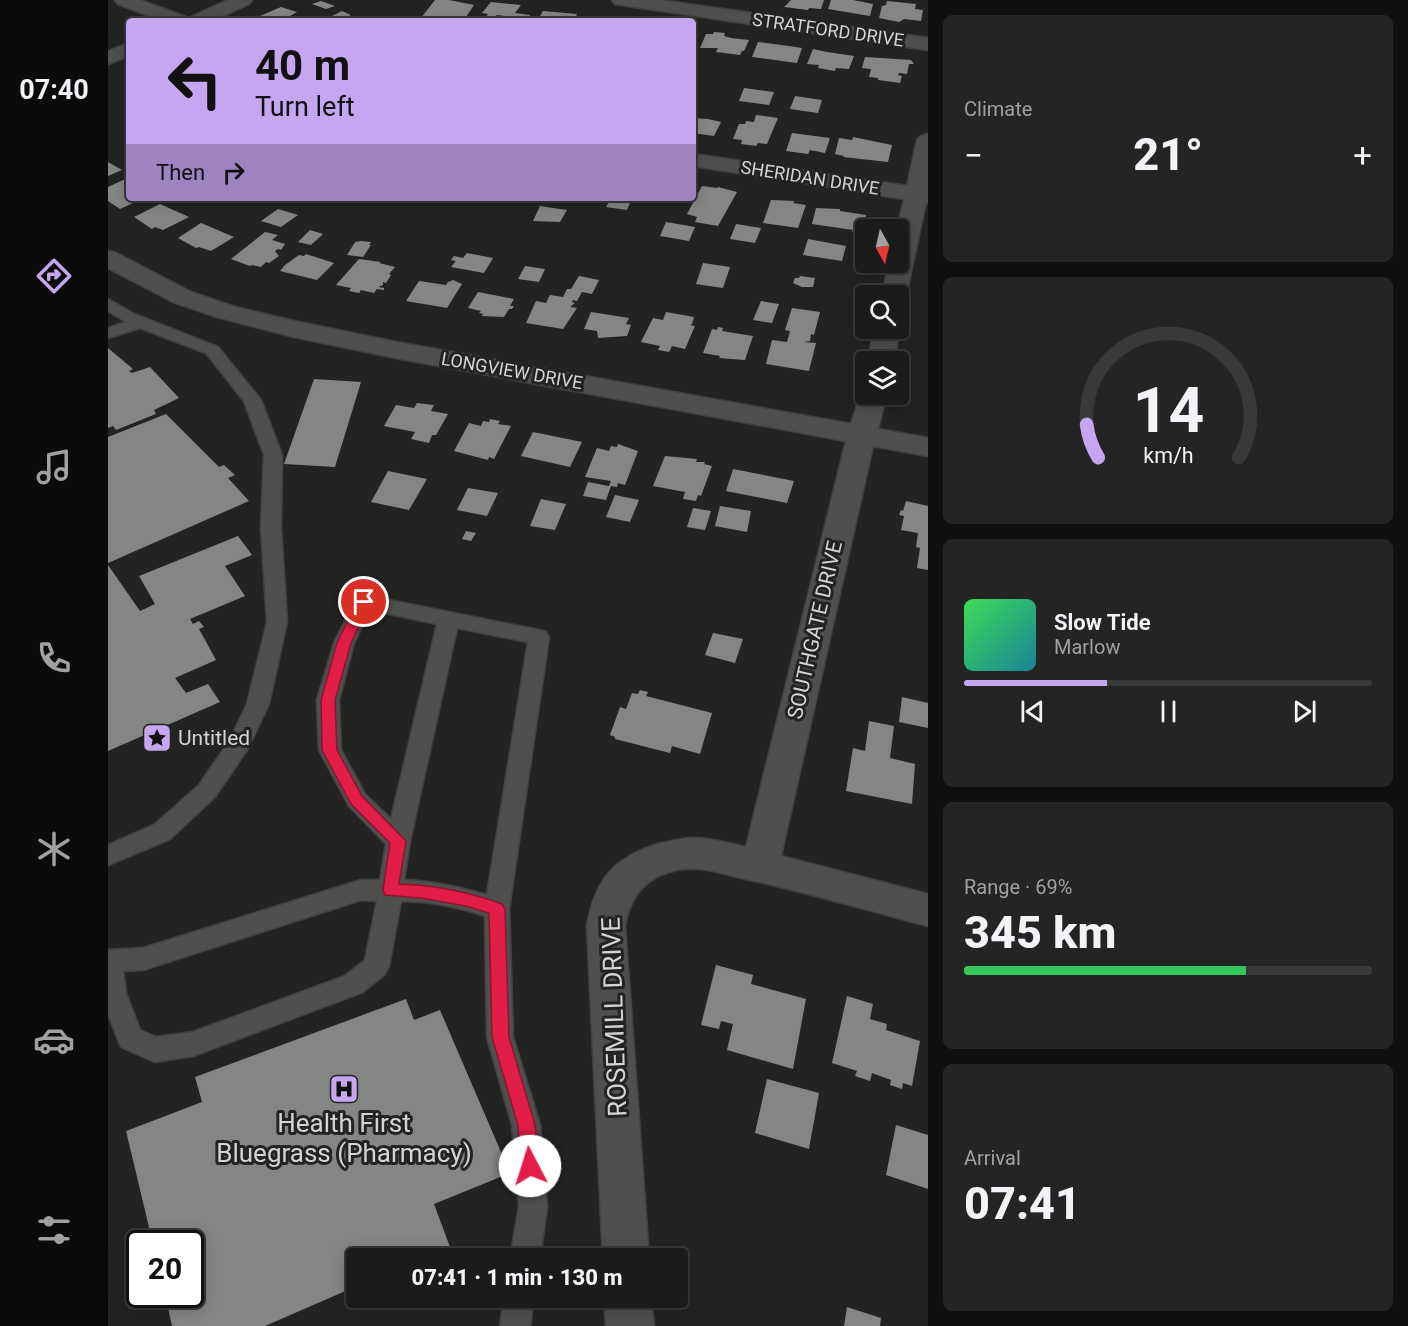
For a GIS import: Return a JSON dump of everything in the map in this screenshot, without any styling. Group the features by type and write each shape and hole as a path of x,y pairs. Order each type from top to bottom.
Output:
{"street":[{"path":"124,0 171,18"},
{"path":"204,18 243,0"},
{"name":"STRATFORD DRIVE","path":"621,0 928,44"},
{"path":"108,58 126,50"},
{"path":"897,285 922,195 928,140"},
{"name":"SHERIDAN DRIVE","path":"696,159 922,195"},
{"name":"LONGVIEW DRIVE","path":"108,258 182,297 226,312 294,329 396,350 928,447"},
{"name":"SOUTHGATE DRIVE","path":"760,866 854,463 871,405"},
{"name":"ROSEMILL DRIVE","path":"625,1248 606,926 610,902 620,887 645,864 678,854 698,853 760,866 928,910"},
{"path":"629,1308 630,1326"}],"lane":[{"path":"108,304 128,317 212,350 252,400 273,455 271,528 277,622 258,704 239,744 207,792 162,832 108,855"},
{"path":"108,333 141,322"},
{"path":"398,841 357,800 330,750 328,700 344,643 364,602 539,637 497,909 500,1037 526,1125 533,1207 527,1248"},
{"path":"449,618 398,841 391,890 376,966 354,984 192,1044 155,1050 130,1038 112,993 109,961 143,959 361,890 391,890 421,891 466,899 497,909"},
{"path":"515,1326 518,1308"}],"building":[{"path":"435,0 474,5 466,17 421,18"},
{"path":"791,0 824,0 821,9 809,8 808,10 784,7"},
{"path":"831,0 853,0 873,4 870,16 828,9"},
{"path":"321,1 335,6 326,9 312,4"},
{"path":"887,1 916,4 915,9 923,10 921,21 904,19 899,22 879,18 882,6 886,5"},
{"path":"491,2 521,5 515,13 530,15 528,18 497,15 494,18 486,17 488,14 482,13"},
{"path":"281,7 297,12 290,16 296,18 255,18"},
{"path":"342,11 351,15 344,18 328,18"},
{"path":"543,11 577,14 576,16 587,18 539,18"},
{"path":"725,33 724,36 731,38 749,40 740,55 716,52 718,48 700,48 706,34"},
{"path":"758,42 802,48 797,63 752,57"},
{"path":"813,49 854,56 849,69 836,68 835,71 818,68 819,65 807,64"},
{"path":"865,57 911,60 914,64 909,64 907,74 899,73 898,75 902,76 900,83 878,80 878,78 869,77 871,69 862,68"},
{"path":"744,88 774,92 769,105 739,101"},
{"path":"795,96 822,100 818,113 790,109"},
{"path":"756,115 778,118 767,144 758,143 756,146 741,144 742,140 733,139 739,124 745,124 746,121 754,122"},
{"path":"696,118 721,122 714,136 696,133"},
{"path":"792,133 830,138 825,153 810,150 808,154 786,151"},
{"path":"853,137 892,145 888,162 835,154 839,138 852,140"},
{"path":"108,162 122,170 108,176"},
{"path":"126,180 126,201 137,201 120,209 108,201 108,187"},
{"path":"702,186 737,192 718,226 695,222 697,217 687,214"},
{"path":"771,200 794,201 793,203 806,205 798,228 763,223"},
{"path":"609,201 631,201 627,210 606,207"},
{"path":"160,204 189,217 163,230 155,227 152,229 134,217"},
{"path":"540,206 567,210 560,222 533,221"},
{"path":"816,208 840,209 840,211 866,215 865,219 855,219 855,232 812,224"},
{"path":"278,209 298,215 281,227 261,221"},
{"path":"666,222 695,227 689,241 660,236"},
{"path":"201,223 234,237 211,251 196,248 178,238"},
{"path":"736,224 761,228 755,243 730,239"},
{"path":"310,230 323,234 311,245 298,242"},
{"path":"265,232 278,235 272,240 285,244 281,250 275,251 279,256 261,267 250,266 231,259"},
{"path":"808,239 846,246 842,261 803,255"},
{"path":"355,242 371,242 363,257 347,255"},
{"path":"467,253 493,258 484,273 451,267 456,261 451,260 454,256 463,258"},
{"path":"306,254 334,263 317,280 280,271 299,255"},
{"path":"359,259 381,262 379,263 395,267 386,283 383,282 383,285 378,287 384,290 377,289 374,293 361,290 359,293 349,291 351,288 336,285"},
{"path":"703,263 730,267 723,288 696,284"},
{"path":"525,266 545,269 539,282 518,279"},
{"path":"579,276 599,280 592,294 582,292 577,301 573,300 572,302 575,303 570,307 577,308 563,329 526,323 536,301 546,303 550,295 563,297"},
{"path":"800,276 815,278 813,287 802,287 793,283 795,278"},
{"path":"453,280 462,284 447,308 406,301 419,281 446,285"},
{"path":"478,292 514,299 510,306 514,306 504,317 482,316 483,314 479,313 481,311 468,308"},
{"path":"761,301 779,304 772,323 753,320"},
{"path":"792,308 820,312 814,335 811,334 810,341 804,342 816,343 809,371 766,364 772,340 787,342 790,331 785,330"},
{"path":"591,312 629,318 626,324 631,325 627,336 598,338 597,331 584,329"},
{"path":"666,312 694,317 690,325 695,326 685,349 672,346 669,352 658,350 660,346 641,342 653,318 663,320"},
{"path":"718,327 723,328 722,331 753,336 745,360 719,358 720,356 703,353 712,329 717,330"},
{"path":"108,348 133,369 129,371 132,373 150,367 179,398 154,410 156,414 116,430 113,426 108,428"},
{"path":"314,379 361,382 335,467 284,464"},
{"path":"417,403 434,405 431,411 448,414 436,435 432,435 429,443 411,439 415,432 384,426 396,405 414,408"},
{"path":"166,414 219,467 224,465 235,475 228,478 249,501 108,563 108,437"},
{"path":"490,419 500,421 498,424 511,426 494,459 489,457 488,460 454,451 469,423 481,426 483,421 489,422"},
{"path":"533,432 582,442 570,467 521,456"},
{"path":"618,444 638,451 625,485 618,483 617,487 611,486 606,500 583,496 588,482 609,486 611,481 585,477 597,448 609,451 611,446 617,447"},
{"path":"665,456 697,459 696,462 705,462 704,464 712,466 701,496 698,495 696,501 683,499 685,492 653,486"},
{"path":"733,469 794,481 787,503 726,491"},
{"path":"388,471 427,479 409,510 371,502"},
{"path":"468,488 498,493 487,516 457,510"},
{"path":"615,495 639,500 630,522 606,517"},
{"path":"541,499 566,504 555,530 530,526"},
{"path":"906,501 928,506 928,570 917,568 920,548 916,547 918,533 901,530 904,516 899,515"},
{"path":"720,506 751,511 747,532 715,526"},
{"path":"693,508 711,511 705,530 687,527"},
{"path":"466,531 476,533 471,541 462,539"},
{"path":"238,536 252,555 225,566 245,596 190,619 193,624 199,621 204,627 199,629 216,660 175,678 186,693 208,684 220,702 108,751 108,565 140,611 155,604 139,576"},
{"path":"713,633 743,639 735,663 705,655"},
{"path":"640,690 648,692 646,696 712,713 700,754 672,746 670,753 615,739 610,735 620,707 626,709 632,693 638,694"},
{"path":"902,697 928,703 928,728 899,722"},
{"path":"869,721 894,726 890,758 915,764 912,804 846,791 853,748 865,751"},
{"path":"716,965 753,975 751,984 806,999 793,1069 727,1050 733,1024 721,1021 719,1029 701,1025"},
{"path":"847,996 873,1004 870,1019 887,1024 886,1030 920,1041 912,1086 903,1083 902,1089 890,1085 891,1080 872,1073 870,1081 855,1076 857,1071 832,1063"},
{"path":"406,999 414,1020 440,1010 510,1173 434,1204 450,1247 346,1248 346,1291 265,1326 172,1326 168,1308 204,1308 204,1230 150,1230 126,1131 202,1102 195,1077"},
{"path":"767,1079 819,1093 809,1149 755,1133"},
{"path":"896,1125 928,1135 928,1189 886,1175"},
{"path":"847,1307 881,1318 880,1326 844,1326"}],"place":[{"name":"Untitled","path":"157,738"},
{"name":"Health First Bluegrass (Pharmacy)","path":"344,1089"}],"route":[{"path":"364,602 344,643 328,700 330,750 357,800 398,841 391,890 421,891 466,899 497,909 500,1037 526,1125 530,1166"}]}
